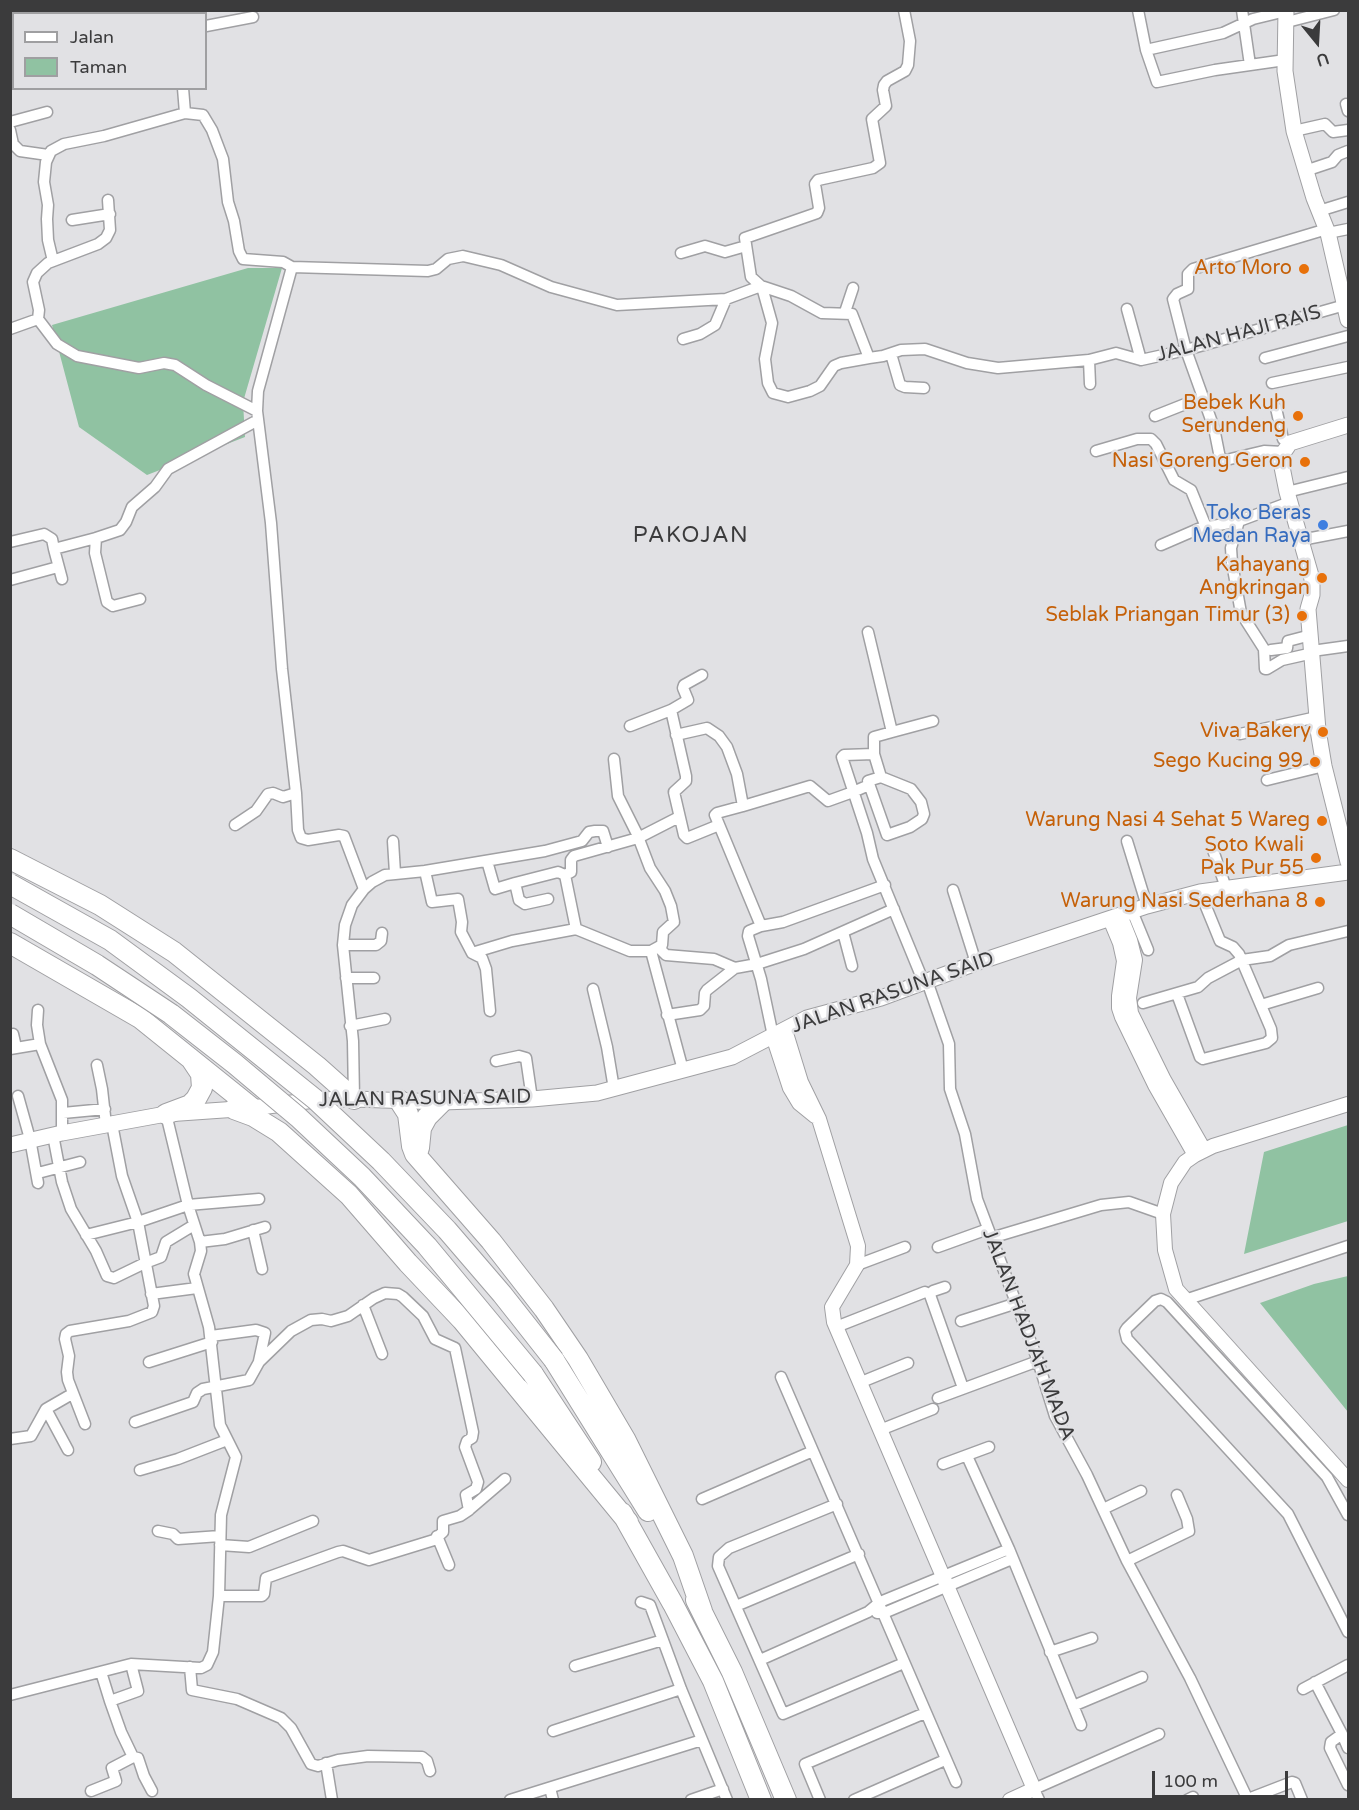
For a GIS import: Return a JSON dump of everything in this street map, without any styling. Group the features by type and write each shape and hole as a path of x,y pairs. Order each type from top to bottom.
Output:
{"highway":[{"path":"10,859 100,906 174,952 317,1066 354,1099"},
{"path":"10,884 110,940 198,1005 316,1100 381,1161 447,1230 502,1294 554,1360 644,1504 732,1672 786,1800"},
{"path":"10,914 97,965 171,1014 235,1064 298,1117 362,1177 427,1246 533,1374 573,1432 628,1522 713,1680 761,1800"},
{"path":"10,943 140,1018 188,1055 243,1108 279,1132 349,1196 462,1320 628,1522"},
{"path":"166,1114 190,1105 202,1088 201,1074 188,1055"},
{"path":"315,1100 323,1094 326,1086 324,1077 317,1066"},
{"path":"399,1100 408,1114 412,1146 423,1165 491,1241 544,1309 578,1359 625,1439 678,1545 702,1611"},
{"path":"423,1165 419,1152 421,1128 426,1117 442,1102"},
{"path":"279,1132 273,1115 274,1109 280,1104"}],"main road":[{"path":"1286,15 1286,86 1294,130 1305,171 1328,231 1347,312"},
{"path":"1348,425 1287,447 1281,462 1312,579 1312,595 1308,609 1317,717 1324,766 1348,862"},
{"name":"JALAN RASUNA SAID","path":"10,1145 30,1139 166,1114 315,1100 442,1102 532,1099 584,1095 614,1089 732,1057 807,1018 869,1002 976,963 1147,906 1200,892 1348,872"}],"street":[{"path":"869,358 854,316 845,312 822,313 791,296 761,286 751,277 745,237 817,213 819,208 815,184 818,180 879,165 872,119 886,106 883,90 887,81 898,76 908,65 910,40 904,10"},
{"path":"1138,10 1146,50 1157,82 1285,60"},
{"path":"1242,10 1250,65"},
{"path":"1146,50 1216,34 1262,16 1334,10"},
{"path":"207,26 252,17"},
{"path":"183,90 185,113"},
{"path":"10,122 47,112"},
{"path":"53,261 48,240 48,205 44,182 48,155 55,147 185,113 203,115 212,130 223,159 228,202 234,221 238,251 243,260 284,262 292,267 428,271 436,269 448,259 464,256 501,265 551,287 617,305 726,298 761,286"},
{"path":"1294,130 1323,124 1327,124 1333,132 1348,130"},
{"path":"10,130 13,144 20,151 48,155"},
{"path":"1305,171 1332,162 1338,155 1348,151"},
{"path":"108,200 110,230 102,242 53,261 37,273 33,282 39,310 38,319 57,344 77,356 139,368 164,363 175,365 258,415"},
{"path":"1319,211 1348,202"},
{"path":"72,220 110,214"},
{"path":"1276,408 1287,447 1222,459 1219,455 1214,428 1186,350 1173,299 1177,294 1188,290 1190,272 1208,263 1328,231 1348,229"},
{"path":"681,253 705,246 725,252 746,246"},
{"path":"292,267 258,391 258,415 271,523 282,669 299,835 308,840 344,836 364,889"},
{"name":"JALAN HAJI RAIS","path":"761,286 772,322 765,359 768,382 773,393 788,397 820,386 834,366 841,363 901,350 926,349 986,367 1045,365 1089,360 1116,353 1141,360 1347,312"},
{"path":"845,312 853,288"},
{"path":"683,339 700,334 715,325 726,298"},
{"path":"1127,309 1141,360"},
{"path":"10,329 38,319"},
{"path":"1265,358 1348,336"},
{"path":"891,354 900,385 924,387"},
{"path":"1089,360 1090,384"},
{"path":"1272,383 1348,367"},
{"path":"1155,416 1203,398"},
{"path":"54,549 120,530 132,507 155,487 168,469 258,415"},
{"path":"1096,451 1137,439 1151,439 1156,444 1174,480 1191,490 1206,527"},
{"path":"1161,545 1206,527 1239,520 1289,497 1348,477"},
{"path":"1239,520 1231,548 1232,563 1241,613 1264,648 1265,669 1282,660 1348,646"},
{"path":"1301,540 1348,531"},
{"path":"10,542 44,534 52,539 62,579"},
{"path":"96,538 95,553 107,602 113,606 140,599"},
{"path":"10,580 58,567"},
{"path":"868,632 892,732"},
{"path":"1271,650 1287,648 1288,641 1311,635"},
{"path":"630,726 671,710 688,700 683,688 684,684 702,675"},
{"path":"671,710 686,776 686,781 674,792 679,817 687,838 719,825"},
{"path":"1240,734 1317,717"},
{"path":"881,777 874,754 874,737 933,721"},
{"path":"676,735 707,728 724,741 737,774 743,806"},
{"name":"JALAN HADJAH MADA","path":"874,754 842,756 873,859 926,982 949,1044 950,1089 965,1134 977,1198 1038,1361 1055,1416 1127,1561 1190,1678 1248,1799"},
{"path":"614,759 618,796 650,868 664,891 674,919 672,925 663,932 663,942 655,950"},
{"path":"1267,780 1324,766"},
{"path":"881,777 910,789 921,802 924,814 910,827 886,835 868,780 881,777"},
{"path":"761,926 716,813 810,786 828,801 869,785"},
{"path":"236,825 256,811 268,794 284,796 296,793"},
{"path":"565,875 572,871 573,857 638,838 679,817"},
{"path":"354,1099 343,945 345,925 351,905 364,889 378,878 395,873 425,871 567,846 582,841 589,832 601,830 608,847"},
{"path":"393,841 395,873"},
{"path":"1127,841 1147,906"},
{"path":"1213,850 1226,888"},
{"path":"487,861 495,889 558,872 565,875 576,929"},
{"path":"425,871 432,902 458,899 462,921 461,932 472,953 482,958 486,969 490,1011"},
{"path":"515,884 522,904 548,899"},
{"path":"885,885 783,922 752,929 748,936 779,1033 795,1097 819,1119 858,1246 857,1265 832,1307 836,1328 1037,1794"},
{"path":"953,890 976,963"},
{"path":"1177,994 1203,1059 1235,1052 1270,1040 1271,1029 1242,960 1233,947 1220,940 1200,892"},
{"path":"667,1015 703,1008 707,990 735,968 757,964 804,949 894,909"},
{"path":"1121,915 1148,950"},
{"path":"1121,915 1135,960 1129,998 1131,1013 1200,1152"},
{"path":"472,953 497,945 576,929 630,951 655,950 666,956 714,959 735,968"},
{"path":"1143,1003 1200,986 1208,978 1242,960 1270,956 1289,945 1348,931"},
{"path":"843,932 852,966"},
{"path":"343,945 374,946 381,941 382,933"},
{"path":"655,950 667,1015 683,1070"},
{"path":"346,978 374,978"},
{"path":"1261,1005 1318,988"},
{"path":"593,989 614,1089"},
{"path":"38,1011 37,1025 40,1044 60,1092 63,1113 57,1134 59,1166 71,1209 96,1251 107,1276 110,1278 163,1256 166,1242 194,1225"},
{"path":"350,1026 385,1019"},
{"path":"13,1034 13,1048 40,1044"},
{"path":"496,1061 519,1056 526,1058 532,1099"},
{"path":"85,1424 72,1394 67,1372 69,1356 66,1334 70,1331 129,1321 149,1314 154,1306 138,1222 122,1176 105,1109 97,1065"},
{"path":"18,1096 38,1178 59,1166 80,1162"},
{"path":"1348,1104 1200,1152 1185,1162 1174,1176 1163,1214 1165,1250 1176,1289 1348,1480"},
{"path":"63,1113 105,1109"},
{"path":"10,1695 131,1664 204,1667 209,1662 217,1627 221,1515 236,1457 220,1425 212,1339 194,1274 201,1251 201,1242 188,1204 166,1114"},
{"path":"86,1235 138,1222 188,1204 259,1199"},
{"path":"938,1246 1101,1205 1129,1202 1163,1214"},
{"path":"201,1242 215,1241 265,1227"},
{"path":"253,1230 262,1269"},
{"path":"1185,1300 1321,1253 1348,1246"},
{"path":"857,1265 906,1247"},
{"path":"945,1287 933,1291 930,1295 963,1388"},
{"path":"151,1294 197,1288"},
{"path":"836,1328 925,1292"},
{"path":"135,1422 193,1402 200,1391 249,1380 259,1362 282,1338 298,1326 317,1319 332,1321 355,1312 385,1293 398,1294 423,1316 435,1339 455,1348 473,1432 472,1438 467,1441 465,1447 478,1482 476,1489 466,1495 470,1509"},
{"path":"1348,1515 1327,1478 1167,1302 1161,1299 1155,1301 1127,1328 1125,1331 1127,1339 1288,1514 1348,1632"},
{"path":"961,1321 1017,1303"},
{"path":"363,1305 382,1354"},
{"path":"149,1362 212,1339 255,1330 265,1333 259,1362"},
{"path":"938,1398 1038,1361"},
{"path":"859,1383 908,1364"},
{"path":"781,1377 956,1782"},
{"path":"10,1439 31,1436 46,1409 72,1394"},
{"path":"46,1409 68,1450"},
{"path":"880,1430 933,1409"},
{"path":"140,1470 178,1459 227,1440"},
{"path":"943,1464 988,1447"},
{"path":"702,1499 813,1451"},
{"path":"967,1456 1011,1554 1081,1725"},
{"path":"219,1596 259,1597 264,1594 266,1578 338,1552 343,1551 369,1560 434,1540 443,1532 442,1521 460,1516 505,1479"},
{"path":"1103,1509 1141,1491"},
{"path":"1127,1561 1189,1532 1187,1519 1176,1495"},
{"path":"837,1504 729,1548 719,1557 718,1566 783,1714 904,1663"},
{"path":"158,1531 173,1534 179,1539 220,1541 249,1547 313,1521"},
{"path":"437,1536 449,1565"},
{"path":"736,1606 858,1554"},
{"path":"760,1660 868,1612 880,1602 945,1581 1011,1554"},
{"path":"868,1612 884,1613 945,1581"},
{"path":"641,1602 650,1605 681,1689 725,1795 691,1800"},
{"path":"1050,1652 1092,1638"},
{"path":"575,1666 663,1640"},
{"path":"110,1701 138,1691 131,1664"},
{"path":"1303,1689 1348,1665"},
{"path":"190,1667 192,1690 237,1699 280,1718 291,1728 310,1763 318,1766 368,1756 422,1757 427,1761 430,1772"},
{"path":"101,1672 133,1757"},
{"path":"1073,1706 1142,1677"},
{"path":"1315,1682 1348,1748"},
{"path":"553,1731 681,1689"},
{"path":"820,1800 805,1764 925,1713"},
{"path":"1010,1800 1037,1794 1159,1734"},
{"path":"1342,1734 1331,1742 1330,1748 1348,1785"},
{"path":"510,1800 702,1740"},
{"path":"91,1791 116,1781 112,1768 133,1757 138,1758 152,1791"},
{"path":"854,1800 945,1760"},
{"path":"326,1763 332,1800"},
{"path":"1248,1799 1292,1782 1295,1783 1302,1800"},
{"path":"550,1788 553,1800"}],"green space":[{"path":"248,268 282,268 243,402 245,437 147,475 79,427 52,325"},
{"path":"1348,1125 1348,1221 1244,1254 1264,1152"},
{"path":"1348,1276 1348,1412 1260,1303 1314,1284"}],"place":[{"name":"Arto Moro","path":"1304,269"},
{"name":"Bebek Kuh Serundeng","path":"1298,416"},
{"name":"Nasi Goreng Geron","path":"1305,462"},
{"name":"Toko Beras Medan Raya","path":"1323,525"},
{"name":"Kahayang Angkringan","path":"1322,578"},
{"name":"Seblak Priangan Timur (3)","path":"1302,616"},
{"name":"Viva Bakery","path":"1323,732"},
{"name":"Sego Kucing 99","path":"1315,762"},
{"name":"Warung Nasi 4 Sehat 5 Wareg","path":"1322,821"},
{"name":"Soto Kwali Pak Pur 55","path":"1316,858"},
{"name":"Warung Nasi Sederhana 8","path":"1320,902"}],"district":[{"name":"PAKOJAN","path":"691,536"}]}
